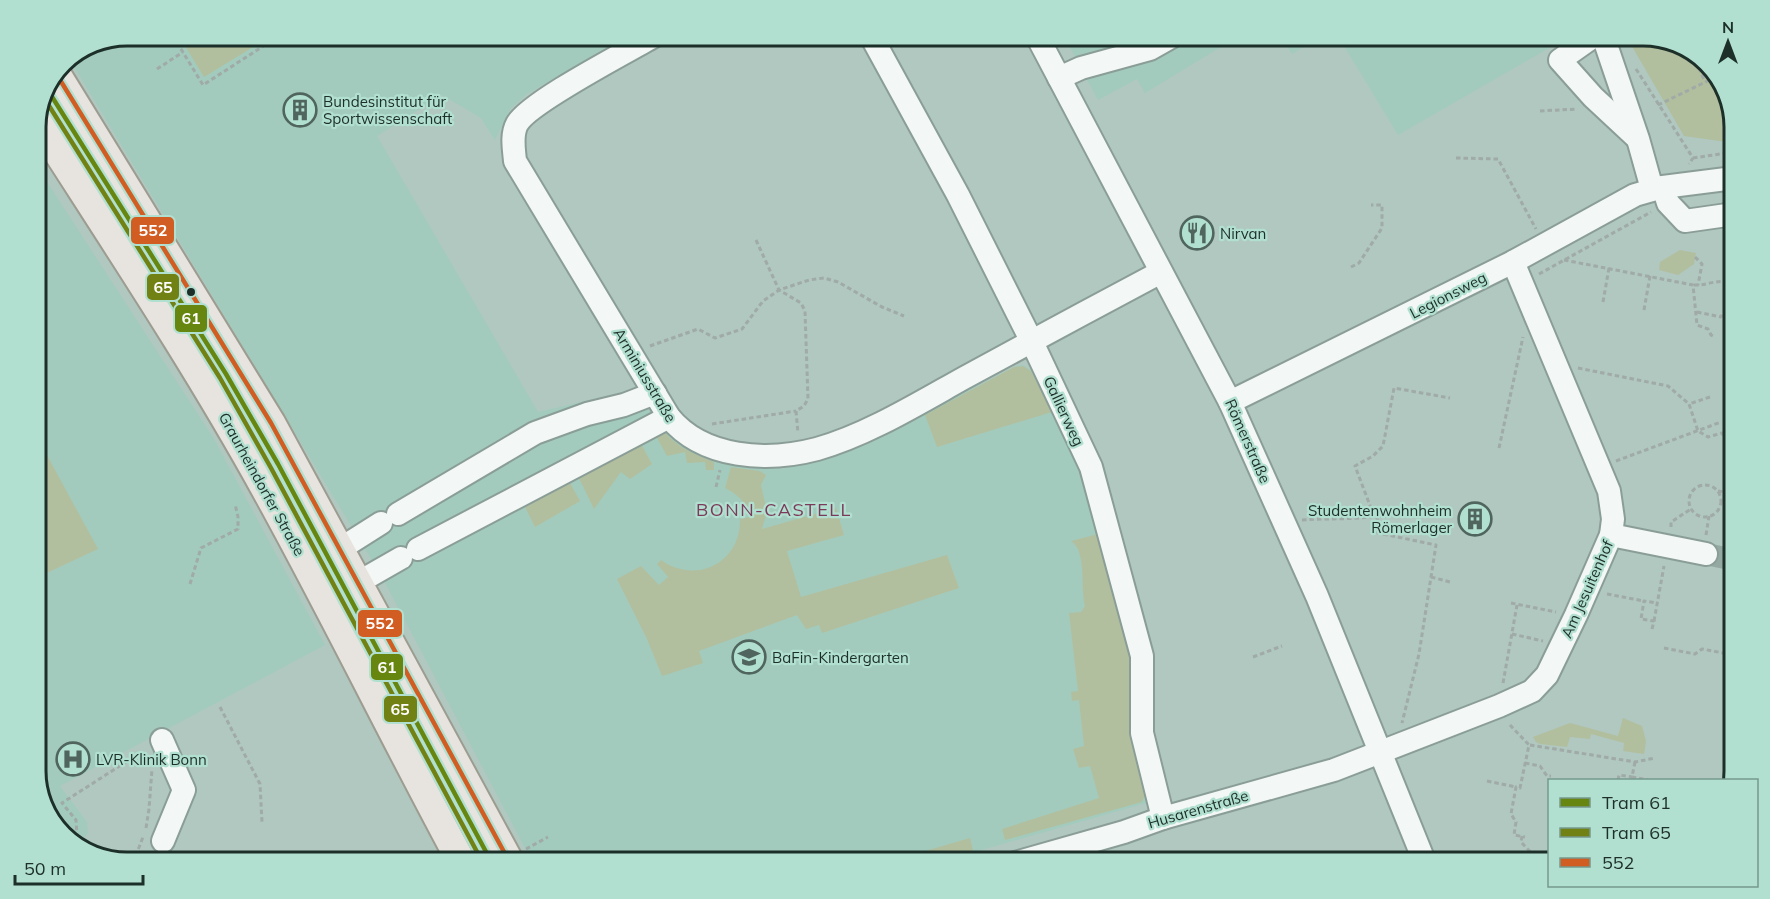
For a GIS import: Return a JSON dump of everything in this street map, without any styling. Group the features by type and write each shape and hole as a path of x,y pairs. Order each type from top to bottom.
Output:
{"main road":[{"path":"61,81 271,423 339,549 513,852"},
{"name":"Graurheindorfer Straße","path":"47,136 220,409 348,642 456,852"}],"street":[{"name":"Arminiusstraße","path":"635,47 538,104 517,124 513,142 516,161 669,417 689,437 724,450 754,456 776,456 818,449 878,425 1161,272"},
{"name":"Gallierweg","path":"877,47 958,195 1032,342 1090,467 1142,656 1142,733 1163,818"},
{"name":"Römerstraße","path":"1043,47 1230,402 1284,521 1420,852"},
{"path":"1059,78 1081,68 1154,47"},
{"path":"1578,47 1560,60 1593,98 1638,139"},
{"path":"1607,47 1638,139 1665,191 1685,221 1723,216"},
{"name":"Legionsweg","path":"1230,402 1545,246 1635,195 1723,180"},
{"name":"Am Jesuitenhof","path":"1380,753 1409,741 1504,716 1532,691 1547,675 1611,535 1613,519 1609,491 1513,262"},
{"path":"339,549 535,433 655,393"},
{"path":"359,582 669,417"},
{"path":"1611,535 1667,546 1708,546"},
{"path":"162,740 184,790 163,841"},
{"name":"Husarenstraße","path":"1054,852 1163,818 1334,770 1380,753"}],"path":[{"path":"180,47 203,85 262,47"},
{"path":"157,69 183,52"},
{"path":"1635,67 1693,158"},
{"path":"1700,72 1705,82"},
{"path":"1658,105 1709,80"},
{"path":"1540,111 1579,109 1593,98"},
{"path":"1522,284 1564,260 1665,191 1693,158 1723,154"},
{"path":"1456,158 1498,159 1545,246"},
{"path":"1351,267 1359,263 1382,228 1382,206 1371,206"},
{"path":"689,437 703,426 796,411 804,406 808,399 805,311 801,303 779,290 756,240"},
{"path":"1695,257 1702,264 1695,285 1697,325 1708,328 1713,336"},
{"path":"1564,260 1695,285 1717,280 1723,281"},
{"path":"1603,302 1609,268"},
{"path":"1644,310 1650,276"},
{"path":"631,353 698,329 715,338 742,329 763,301 779,290 809,280 824,278 838,282 882,307 904,316"},
{"path":"1499,448 1519,350 1532,309"},
{"path":"1696,312 1721,317 1722,313"},
{"path":"1560,374 1574,367 1668,387 1689,404 1698,431 1708,437 1722,433 1723,436"},
{"path":"1409,741 1402,721 1419,654 1436,545 1378,533 1375,516 1354,466 1373,456 1383,446 1394,388 1450,398"},
{"path":"1689,404 1710,397"},
{"path":"796,411 801,452"},
{"path":"1632,455 1721,422"},
{"path":"1712,486 1718,491 1721,498 1716,513 1709,516 1698,516 1690,509 1690,493 1696,487 1712,486"},
{"path":"1718,491 1724,492"},
{"path":"190,584 201,548 238,530 235,504"},
{"path":"1652,629 1671,522 1690,509"},
{"path":"1284,521 1387,516"},
{"path":"1708,546 1705,537 1709,516"},
{"path":"1431,578 1450,582"},
{"path":"1587,590 1657,603"},
{"path":"1644,601 1641,619 1654,621"},
{"path":"1511,603 1552,611"},
{"path":"1517,605 1504,716 1529,745 1635,762 1655,758"},
{"path":"1512,634 1562,645"},
{"path":"1253,657 1282,646"},
{"path":"1664,648 1695,654 1702,649 1724,653"},
{"path":"220,707 260,784 262,822"},
{"path":"1487,781 1520,788 1529,745"},
{"path":"77,834 76,820 62,802 129,760"},
{"path":"1632,777 1635,762"},
{"path":"1525,763 1540,766 1547,776 1551,776"},
{"path":"137,852 145,834 152,769"},
{"path":"1618,779 1619,775 1643,779"},
{"path":"1516,787 1511,814 1516,822 1514,835 1523,836 1521,842 1530,852"},
{"path":"524,852 548,837"}],"shaded area":[{"path":"117,47 607,47 527,94 511,108 495,140 481,118 442,95 377,136 538,412 642,388 675,441 711,458 734,464 781,469 859,447 1016,366 1023,365 1031,370 1084,474 1136,659 1153,801 974,852 527,852 382,577 74,67 87,57"},
{"path":"186,47 253,47 204,77"},
{"path":"1070,47 1221,47 1145,93 1137,79 1098,100"},
{"path":"1288,47 1303,47 1292,54"},
{"path":"1345,47 1551,47 1398,135"},
{"path":"1632,47 1659,48 1669,51 1688,60 1698,69 1698,72 1703,74 1715,91 1722,111 1723,141 1684,136"},
{"path":"47,182 214,439 325,645 60,786 87,822 88,833 83,840 60,817 48,788 47,573 97,549 47,456"},
{"path":"1680,250 1696,253 1694,264 1678,275 1659,270 1660,262"},
{"path":"1023,366 1031,371 1052,412 937,447 925,415 1014,367"},
{"path":"665,433 681,447 714,462 714,470 706,470 705,462 687,463 685,452 667,456 656,436"},
{"path":"640,442 652,464 630,479 621,472 594,509 577,474"},
{"path":"47,455 98,549 47,573"},
{"path":"731,467 760,471 766,475 761,485 767,512 762,529 836,508 844,535 787,551 801,597 947,555 959,588 822,633 819,625 806,629 797,615 699,651 703,663 662,676 647,639 617,579 641,566 659,585 668,577 657,564 661,560 674,567 702,570 725,558 738,534 740,519 749,517 747,507 734,493 725,488"},
{"path":"570,483 580,501 535,527 525,507"},
{"path":"1102,533 1133,659 1131,707 1137,756 1146,792 1142,802 1005,840 1002,829 1099,798 1090,766 1079,768 1073,749 1084,746 1079,700 1072,701 1071,692 1078,691 1069,613 1081,612 1085,606 1081,561 1076,546 1071,541"},
{"path":"1623,718 1642,726 1646,741 1644,754 1623,751 1624,743 1591,734 1590,739 1570,737 1567,747 1540,744 1533,737 1570,723 1618,736"},
{"path":"970,838 973,850 966,852 922,852"}],"tunnel":[{"path":"1706,554 1724,558"}],"tram line":[{"name":"61","path":"52,97 226,374 278,464 486,852"},
{"name":"65","path":"49,106 220,378 271,468 477,852"}],"transit line":[{"name":"552","path":"61,81 271,423 504,852"}],"place":[{"name":"Bundesinstitut für Sportwissenschaft","path":"300,110"},
{"name":"Nirvan","path":"1197,233"},
{"name":"Studentenwohnheim Römerlager","path":"1475,519"},
{"name":"BaFin-Kindergarten","path":"749,657"},
{"name":"LVR-Klinik Bonn","path":"73,759"}],"district":[{"name":"BONN-CASTELL","path":"774,509"}]}
